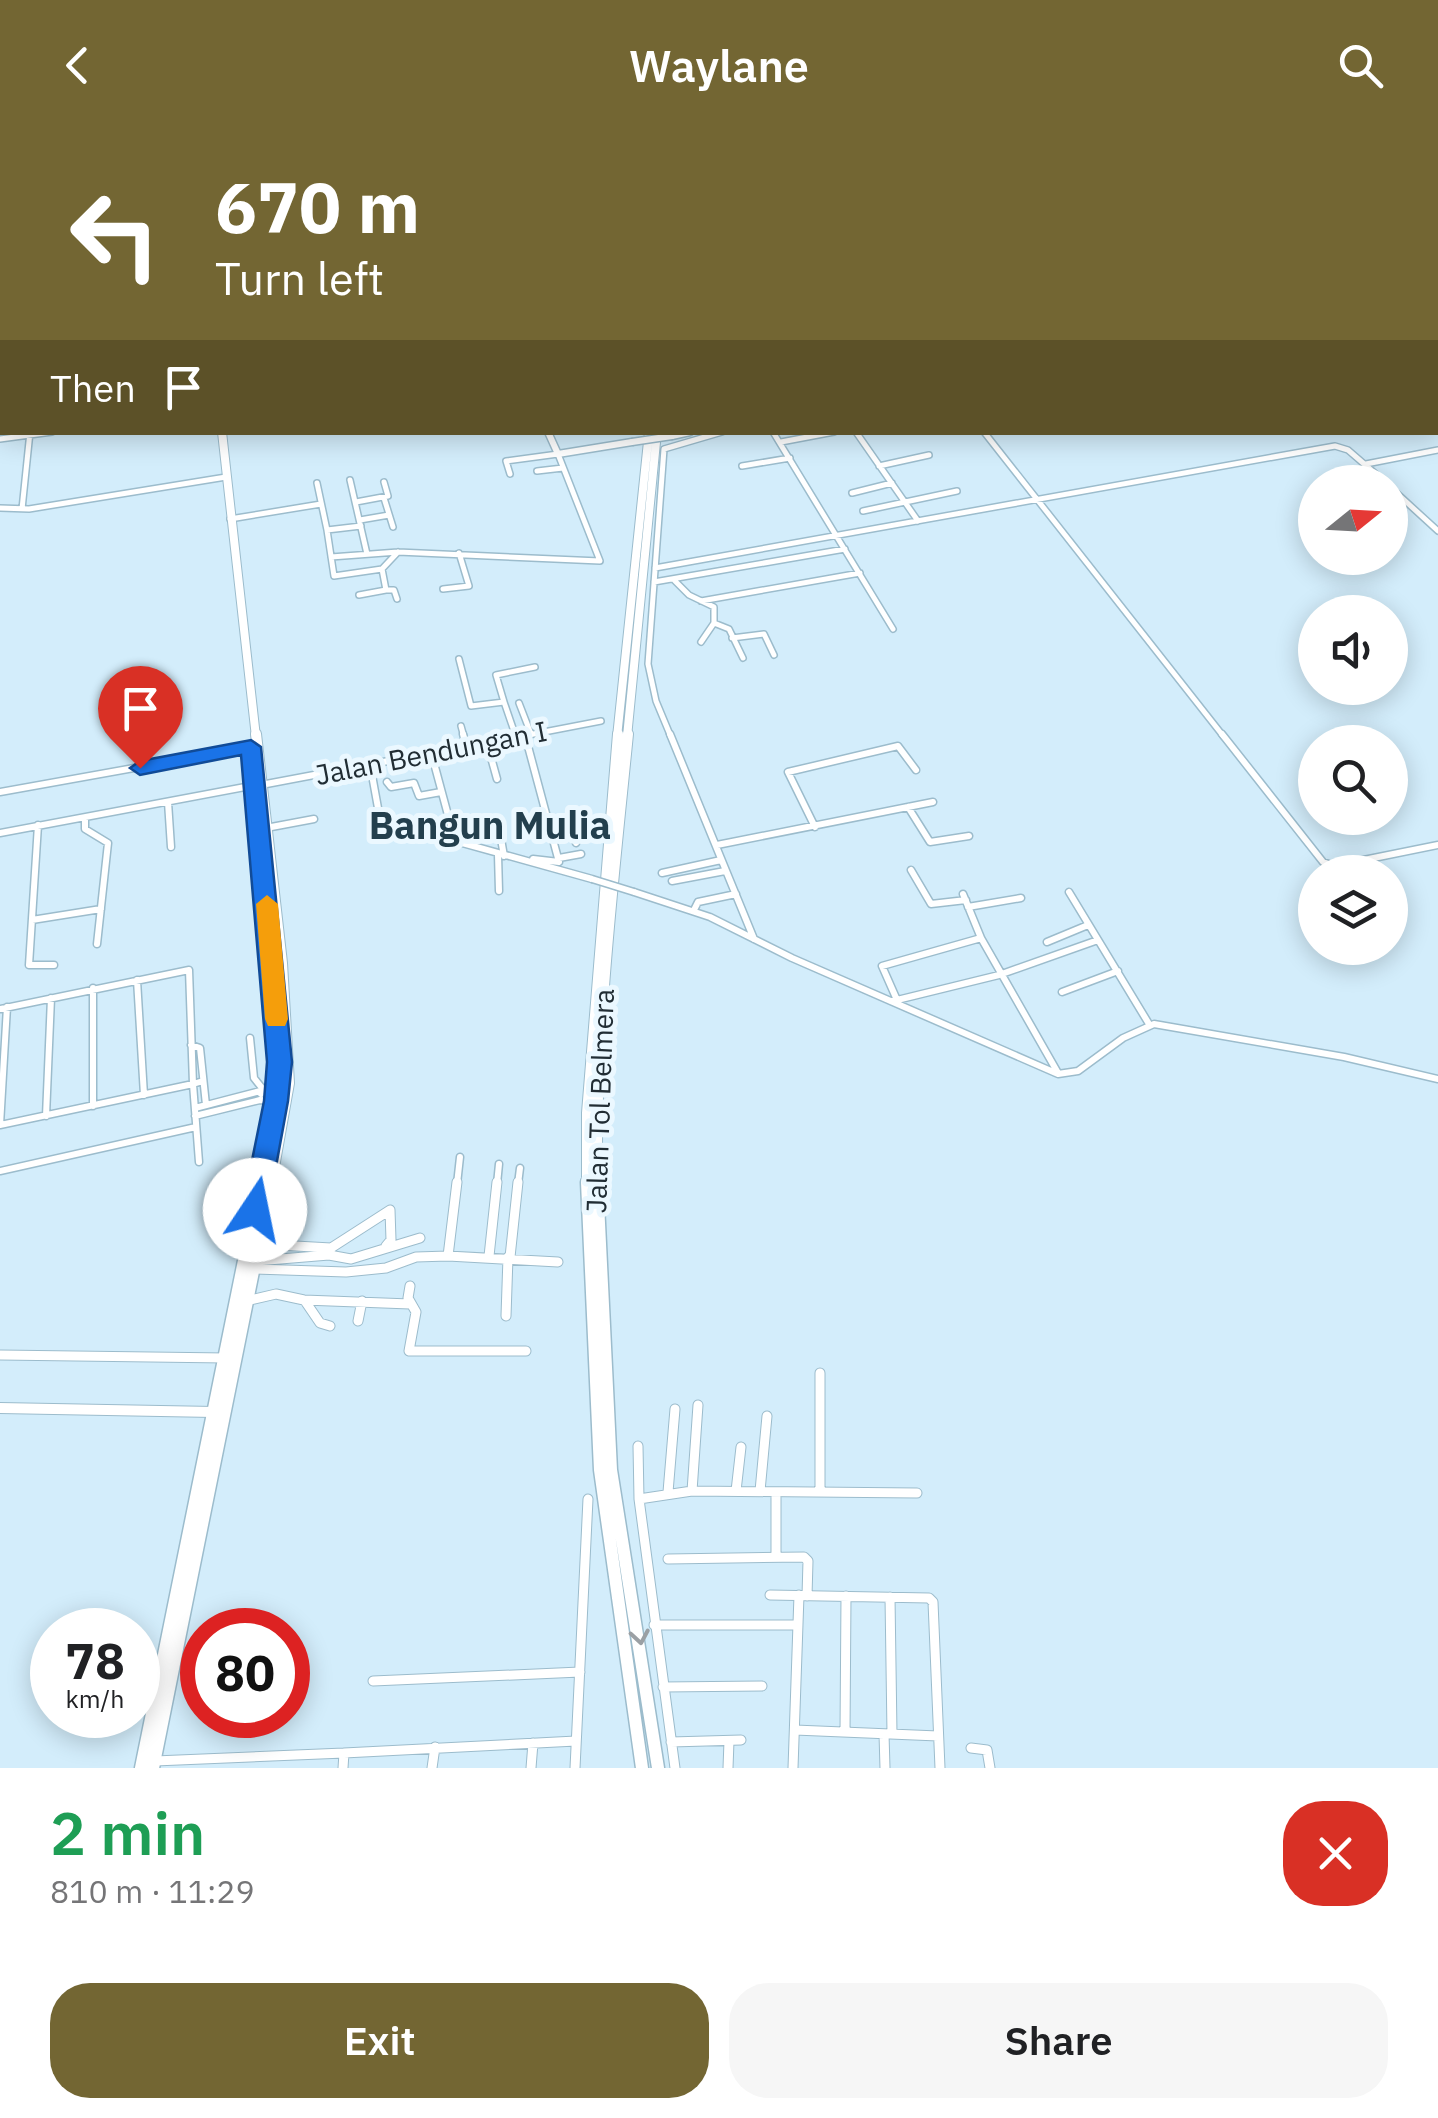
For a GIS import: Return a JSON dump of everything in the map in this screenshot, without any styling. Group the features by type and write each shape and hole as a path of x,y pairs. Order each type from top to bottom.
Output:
{"highway":[{"path":"149,1766 250,1300 260,1244 262,1196 274,1169 288,1104 290,1070 282,963 251,747 219,435"},
{"name":"Jalan Tol Belmera","path":"642,1768 600,1470 587,1248 595,1042 653,435"},
{"path":"149,1766 214,1412 262,1196 278,1086 258,785 223,477"},
{"name":"Jalan Tol Belmera","path":"595,1042 597,1248 610,1456 658,1768"}],"street":[{"path":"0,421 0,429"},
{"path":"22,509 30,435"},
{"path":"331,557 398,552 600,561 549,435"},
{"path":"510,474 505,461 676,435"},
{"path":"712,435 664,449 650,680 754,939"},
{"path":"776,435 893,629"},
{"path":"782,442 820,435"},
{"path":"858,435 918,521"},
{"path":"986,435 1322,862 1334,866 1438,845"},
{"path":"655,568 1335,446 1348,450 1365,465 1438,450"},
{"path":"880,466 929,456"},
{"path":"742,466 790,458"},
{"path":"537,472 562,468"},
{"path":"0,508 22,509 223,477"},
{"path":"350,480 366,554"},
{"path":"356,502 389,496 384,482"},
{"path":"317,483 334,576 382,570 398,552"},
{"path":"852,494 892,483"},
{"path":"863,511 958,491"},
{"path":"384,498 392,527"},
{"path":"230,519 321,504"},
{"path":"1408,504 1438,531"},
{"path":"327,530 389,515"},
{"path":"654,582 846,549"},
{"path":"443,589 468,586 459,553"},
{"path":"382,570 386,590"},
{"path":"701,601 860,573"},
{"path":"674,580 716,612 714,623 701,642"},
{"path":"359,595 394,590 397,599"},
{"path":"714,623 726,627 743,658"},
{"path":"732,638 764,634 774,654"},
{"path":"459,658 471,706 504,702"},
{"path":"516,737 496,675 535,666"},
{"path":"519,702 559,858 558,863 522,860"},
{"name":"Jalan Bendungan I","path":"0,832 602,721"},
{"path":"461,726 466,746"},
{"path":"487,743 498,779"},
{"path":"815,827 788,772 893,746 903,748 916,770"},
{"path":"0,792 251,747"},
{"path":"431,752 455,842 694,910 1058,1074 1078,1070 1150,1024 1215,1032 1438,1079"},
{"path":"370,764 378,808"},
{"path":"387,782 391,787 414,783 419,796 441,792"},
{"path":"168,802 171,848"},
{"path":"716,846 933,802"},
{"path":"908,807 930,842 969,836"},
{"path":"85,818 85,829 108,843 96,944"},
{"path":"264,828 314,819"},
{"path":"498,822 499,892"},
{"path":"38,826 29,968 54,965"},
{"path":"552,833 571,830 576,843"},
{"path":"559,858 581,854"},
{"path":"662,873 721,860"},
{"path":"910,870 932,904 1021,898"},
{"path":"672,881 725,871"},
{"path":"1068,892 1150,1024"},
{"path":"694,910 698,902 736,894"},
{"path":"966,900 999,975 1058,1074"},
{"path":"32,920 100,910"},
{"path":"1047,942 1088,925"},
{"path":"895,1001 882,966 930,954 939,946 981,938"},
{"path":"895,1001 999,975 1098,940"},
{"path":"199,1162 193,1084 189,970 4,1008 0,1125 93,1106 193,1084 203,1081"},
{"path":"1062,992 1118,972"},
{"path":"137,980 144,1094"},
{"path":"93,988 93,1106"},
{"path":"46,1116 51,998"},
{"path":"250,1038 260,1096"},
{"path":"191,1045 200,1048 206,1105"},
{"path":"195,1112 260,1096 278,1086"},
{"path":"195,1112 206,1105 260,1096 276,1101"},
{"path":"0,1171 196,1127"},
{"path":"448,1256 460,1158"},
{"path":"488,1256 499,1164"},
{"path":"506,1316 520,1168"},
{"path":"330,1251 390,1210 392,1226 386,1246"},
{"path":"260,1244 291,1252 330,1251 352,1259 420,1238"},
{"path":"256,1265 291,1252"},
{"path":"256,1265 346,1272 448,1256 558,1262"},
{"path":"410,1286 410,1304 416,1312 408,1346 411,1352 526,1350"},
{"path":"250,1300 276,1294 304,1300 410,1304"},
{"path":"304,1300 320,1323 330,1326"},
{"path":"358,1321 362,1301"},
{"path":"0,1354 227,1358"},
{"path":"820,1373 820,1492"},
{"path":"692,1491 698,1406"},
{"path":"0,1408 214,1412"},
{"path":"668,1492 675,1410"},
{"path":"760,1492 767,1416"},
{"path":"638,1446 639,1499 675,1768"},
{"path":"736,1490 741,1447"},
{"path":"639,1499 668,1492 736,1490 918,1493"},
{"path":"776,1497 776,1558"},
{"path":"575,1768 588,1500"},
{"path":"668,1559 806,1559 797,1625 793,1768"},
{"path":"770,1595 928,1598 934,1606 940,1768"},
{"path":"845,1732 846,1596"},
{"path":"884,1768 890,1598"},
{"path":"654,1626 797,1625"},
{"path":"374,1681 580,1672"},
{"path":"663,1688 762,1686"},
{"path":"794,1730 938,1736"},
{"path":"671,1742 741,1740"},
{"path":"149,1766 576,1741"},
{"path":"728,1741 728,1768"},
{"path":"532,1768 533,1742"},
{"path":"432,1768 435,1747"},
{"path":"972,1748 987,1750 990,1768"},
{"path":"343,1768 344,1752"}],"slow traffic":[{"path":"267,904 276,1019"}],"district":[{"name":"Bangun Mulia","path":"490,826"}],"route":[{"path":"140,768 251,747 280,1062 255,1210"}]}
